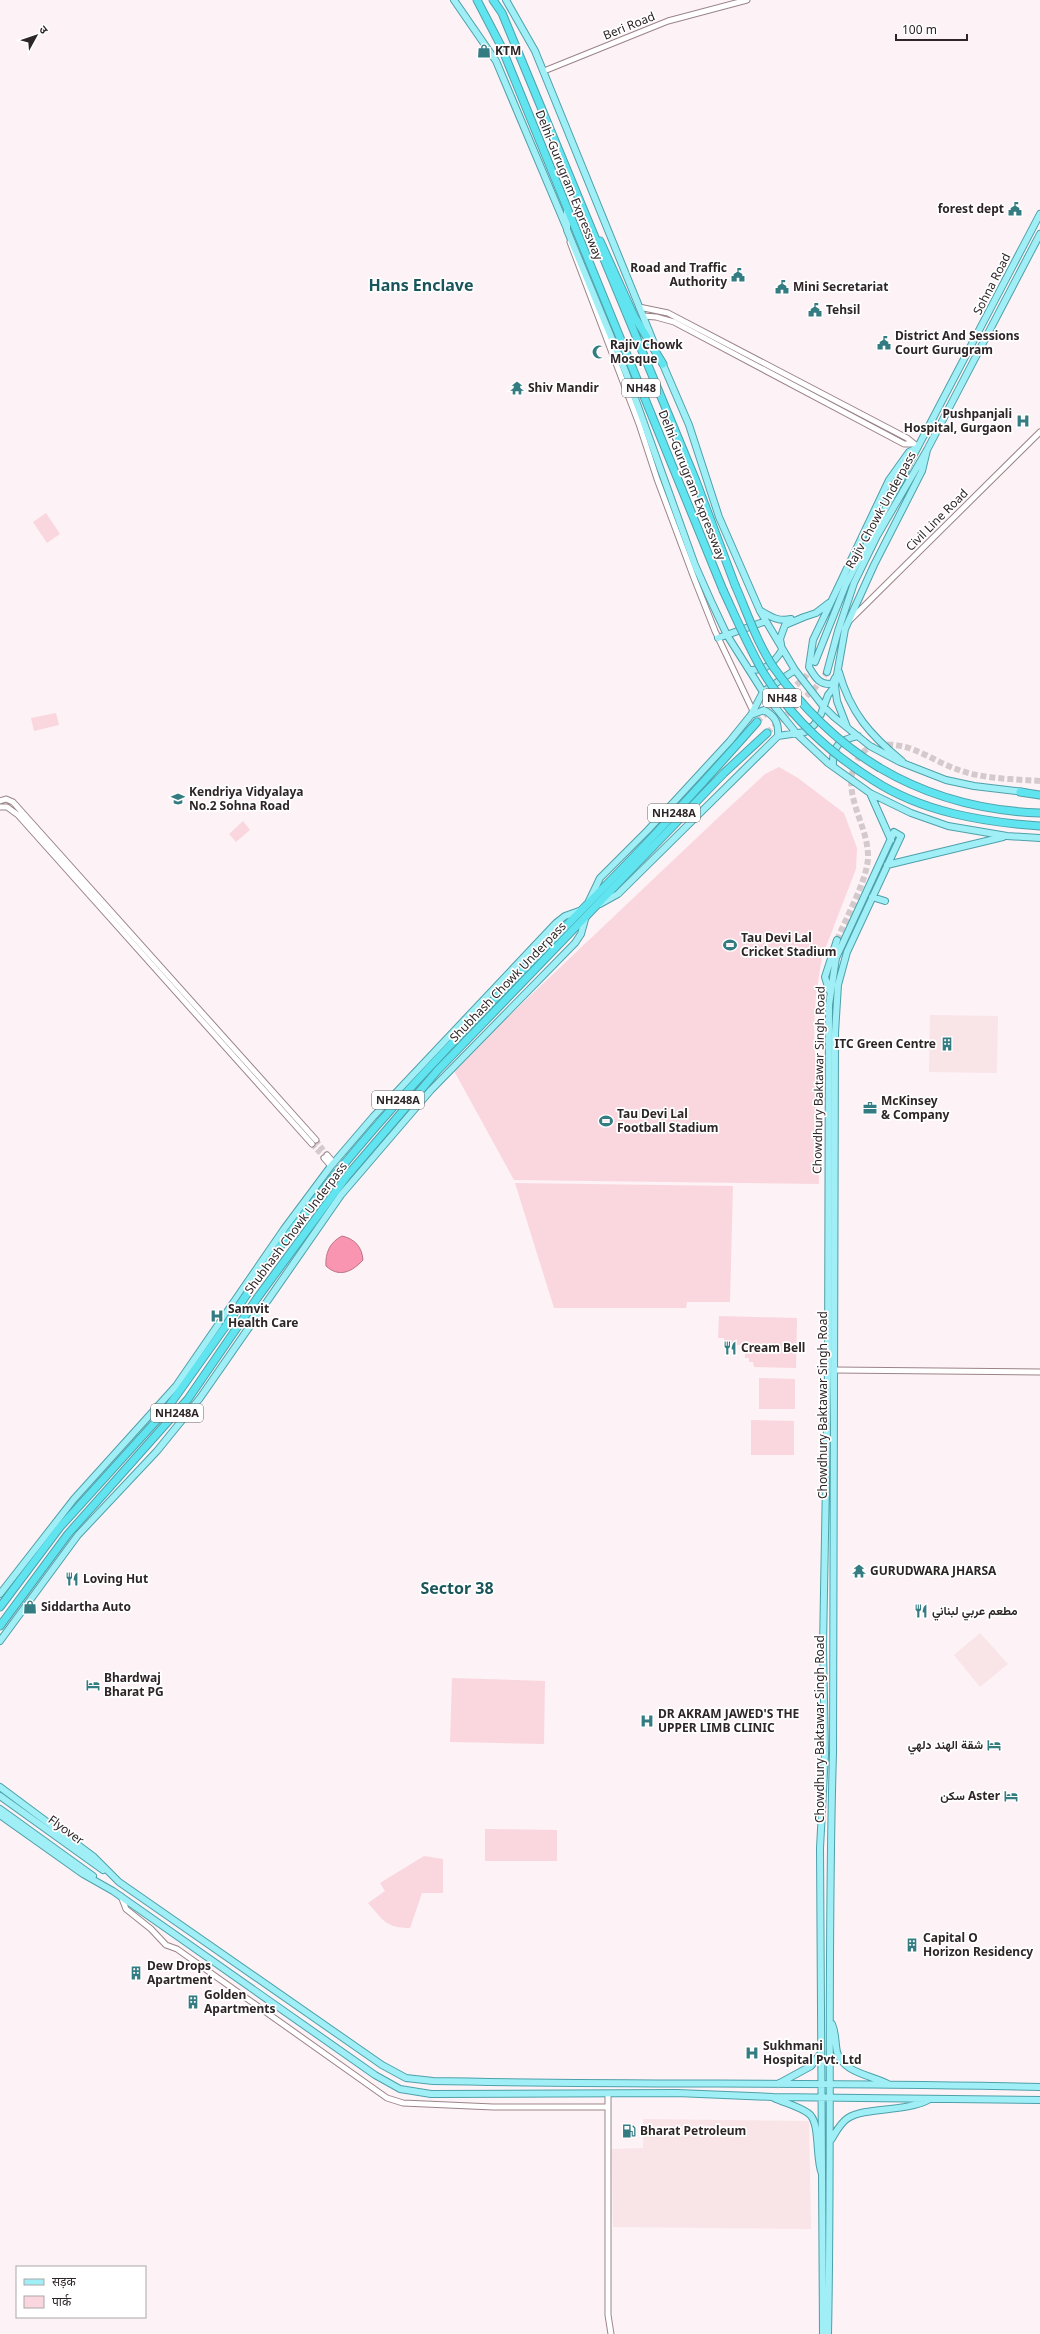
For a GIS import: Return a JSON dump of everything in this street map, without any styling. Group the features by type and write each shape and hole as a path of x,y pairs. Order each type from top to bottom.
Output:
{"highway":[{"name":"Delhi-Gurugram Expressway","path":"477,0 501,46 723,590 750,650 782,698 827,746 873,780 910,800 950,813 1010,824 1040,826"},
{"name":"Delhi-Gurugram Expressway","path":"493,0 502,13 696,481 734,585 761,644 774,667 792,690 837,736 880,768 906,783 969,805 1016,812 1040,813"},
{"path":"588,222 606,250 634,316 663,364"},
{"name":"NH248A","path":"579,911 641,849 757,722"},
{"name":"NH248A","path":"586,916 724,774 767,733"},
{"path":"1020,792 1040,793"},
{"name":"Shubhash Chowk Underpass","path":"0,1607 60,1527 166,1410 225,1327 269,1261 338,1171 405,1092 579,911"},
{"name":"Shubhash Chowk Underpass","path":"0,1626 77,1523 183,1405 258,1297 346,1176 437,1071 586,916"}],"main road":[{"path":"454,0 496,61 626,373 695,565 727,635 750,670 762,692 797,734 833,766 870,793 911,813 948,826 1007,836 1040,838"},
{"path":"506,0 535,51 544,72 688,425 719,517 760,611 782,650 795,670 823,706 870,746 907,765 953,782 1020,792"},
{"path":"567,210 567,230"},
{"name":"Sohna Road","path":"916,447 1040,214"},
{"name":"Sohna Road","path":"927,450 1040,234"},
{"path":"837,672 832,684 825,685 817,680 809,667 813,640 881,494 909,452 916,447"},
{"name":"Rajiv Chowk Underpass","path":"816,662 846,584 916,447"},
{"path":"848,728 837,701 835,686 842,642 848,622 922,471 927,450"},
{"name":"Rajiv Chowk Underpass","path":"827,672 838,631 854,583 877,536 927,450"},
{"path":"750,670 759,671 773,663 782,650 780,639 785,625 825,607 831,600"},
{"path":"760,611 772,618 784,621 804,617"},
{"path":"718,638 766,622"},
{"path":"588,902 600,878 648,830 730,742 752,713 762,692 795,670"},
{"path":"837,672 854,711 861,721 887,748 907,765"},
{"path":"595,907 618,894 778,736 805,732 814,725 821,714 828,695 835,686"},
{"path":"752,713 764,710 773,715 779,726 778,736"},
{"path":"833,766 832,756 835,746 843,740 858,736"},
{"path":"870,793 891,840"},
{"name":"Chowdhury Baktawar Singh Road","path":"823,2334 820,1848 825,1754 823,1647 828,1370 829,992 836,958 894,832 901,836 847,952 838,985 835,1033 830,2084 831,2140 828,2334"},
{"path":"887,865 1007,836"},
{"path":"872,897 885,901"},
{"path":"0,1594 74,1499 176,1386 284,1228 373,1116 556,923 565,916 579,911"},
{"path":"0,1642 78,1535 157,1451 195,1404 341,1196 431,1090 575,943 581,934 586,916"},
{"path":"829,992 825,977 837,940"},
{"path":"233,1303 255,1319"},
{"path":"0,1787 94,1857 119,1882 382,2066 406,2078 433,2081 520,2083 822,2083 1040,2087"},
{"name":"Flyover","path":"0,1796 119,1882"},
{"name":"Flyover","path":"0,1809 113,1891"},
{"path":"0,1815 83,1874 121,1896 357,2062 400,2089 431,2094 677,2093 773,2097 1040,2100"},
{"path":"831,2021 835,2033 837,2050 843,2063 855,2071 888,2084"},
{"path":"778,2084 811,2066 821,2052"},
{"path":"520,2083 520,2094"},
{"path":"664,2084 664,2093"},
{"path":"677,2084 677,2093"},
{"path":"773,2097 799,2107 815,2119 818,2165 823,2178"},
{"path":"831,2140 842,2123 854,2115 902,2108 931,2098"}],"street":[{"name":"Beri Road","path":"544,72 668,21 747,0"},
{"path":"567,230 578,267 639,424 657,478 718,638 752,713"},
{"path":"639,307 668,313 908,438 916,447"},
{"path":"643,316 656,317 674,322 904,444 916,447"},
{"name":"Civil Line Road","path":"848,622 1040,432"},
{"path":"0,801 6,799 13,802 314,1142 18,815 7,807 0,807"},
{"path":"326,1156 333,1165"},
{"path":"834,1370 1040,1372"},
{"path":"121,1896 124,1907 152,1930 156,1940 177,1949 387,2098 411,2104 493,2107 608,2107"},
{"path":"608,2094 608,2315 611,2334"}],"shaded area":[{"path":"930,1015 998,1016 997,1073 929,1072"},
{"path":"342,1236 351,1239 357,1244 361,1251 363,1260 354,1268 341,1273 331,1270 326,1266 326,1257 329,1248 334,1241"},
{"path":"980,1633 1008,1664 980,1687 954,1655"},
{"path":"643,2119 809,2121 811,2229 613,2227 612,2149 643,2148"}],"green space":[{"path":"46,513 60,534 47,543 33,522"},
{"path":"56,713 59,725 34,731 31,718"},
{"path":"779,767 798,778 844,813 857,848 856,869 822,957 816,995 814,1027 819,1184 514,1180 453,1069 765,774"},
{"path":"243,821 250,830 236,842 229,834"},
{"path":"515,1183 733,1186 730,1302 687,1302 686,1308 554,1308"},
{"path":"719,1316 797,1318 796,1368 754,1367 753,1362 749,1362 749,1358 745,1358 745,1345 724,1345 724,1338 718,1338"},
{"path":"759,1378 795,1379 795,1409 759,1409"},
{"path":"751,1420 794,1421 794,1455 751,1455"},
{"path":"452,1678 545,1681 544,1744 450,1742"},
{"path":"485,1829 557,1830 557,1861 485,1861"},
{"path":"424,1856 443,1859 443,1893 422,1893 410,1928 390,1925 368,1903 385,1891 380,1883"}],"tunnel":[{"path":"757,722 806,676 815,662"},
{"path":"767,733 815,688 827,672"},
{"path":"837,940 856,899 867,867 867,845 855,806 851,781 853,768 864,752 873,746 889,744 914,750 949,766 976,775 1040,781"},
{"path":"316,1140 327,1155"},
{"path":"312,1144 324,1158"}],"place":[{"name":"KTM","path":"484,51"},
{"name":"forest dept","path":"1015,209"},
{"name":"Road and Traffic Authority","path":"738,275"},
{"name":"Mini Secretariat","path":"782,287"},
{"name":"Tehsil","path":"815,310"},
{"name":"District And Sessions Court Gurugram","path":"884,343"},
{"name":"Rajiv Chowk Mosque","path":"599,352"},
{"name":"Shiv Mandir","path":"517,388"},
{"name":"Pushpanjali Hospital, Gurgaon","path":"1023,421"},
{"name":"Kendriya Vidyalaya No.2 Sohna Road","path":"178,799"},
{"name":"Tau Devi Lal Cricket Stadium","path":"730,945"},
{"name":"ITC Green Centre","path":"947,1044"},
{"name":"McKinsey & Company","path":"870,1108"},
{"name":"Tau Devi Lal Football Stadium","path":"606,1121"},
{"name":"Samvit Health Care","path":"217,1316"},
{"name":"Cream Bell","path":"730,1348"},
{"name":"GURUDWARA JHARSA","path":"859,1571"},
{"name":"Loving Hut","path":"72,1579"},
{"name":"Siddartha Auto","path":"30,1607"},
{"name":"مطعم عربي لبناني","path":"921,1611"},
{"name":"Bhardwaj Bharat PG","path":"93,1685"},
{"name":"DR AKRAM JAWED'S THE UPPER LIMB CLINIC","path":"647,1721"},
{"name":"شقة الهند دلهي","path":"994,1745"},
{"name":"سكن Aster","path":"1011,1796"},
{"name":"Capital O Horizon Residency","path":"912,1945"},
{"name":"Dew Drops Apartment","path":"136,1973"},
{"name":"Golden Apartments","path":"193,2002"},
{"name":"Sukhmani Hospital Pvt. Ltd","path":"752,2053"},
{"name":"Bharat Petroleum","path":"629,2131"}],"district":[{"name":"Hans Enclave","path":"421,285"},
{"name":"Sector 38","path":"457,1588"}]}
